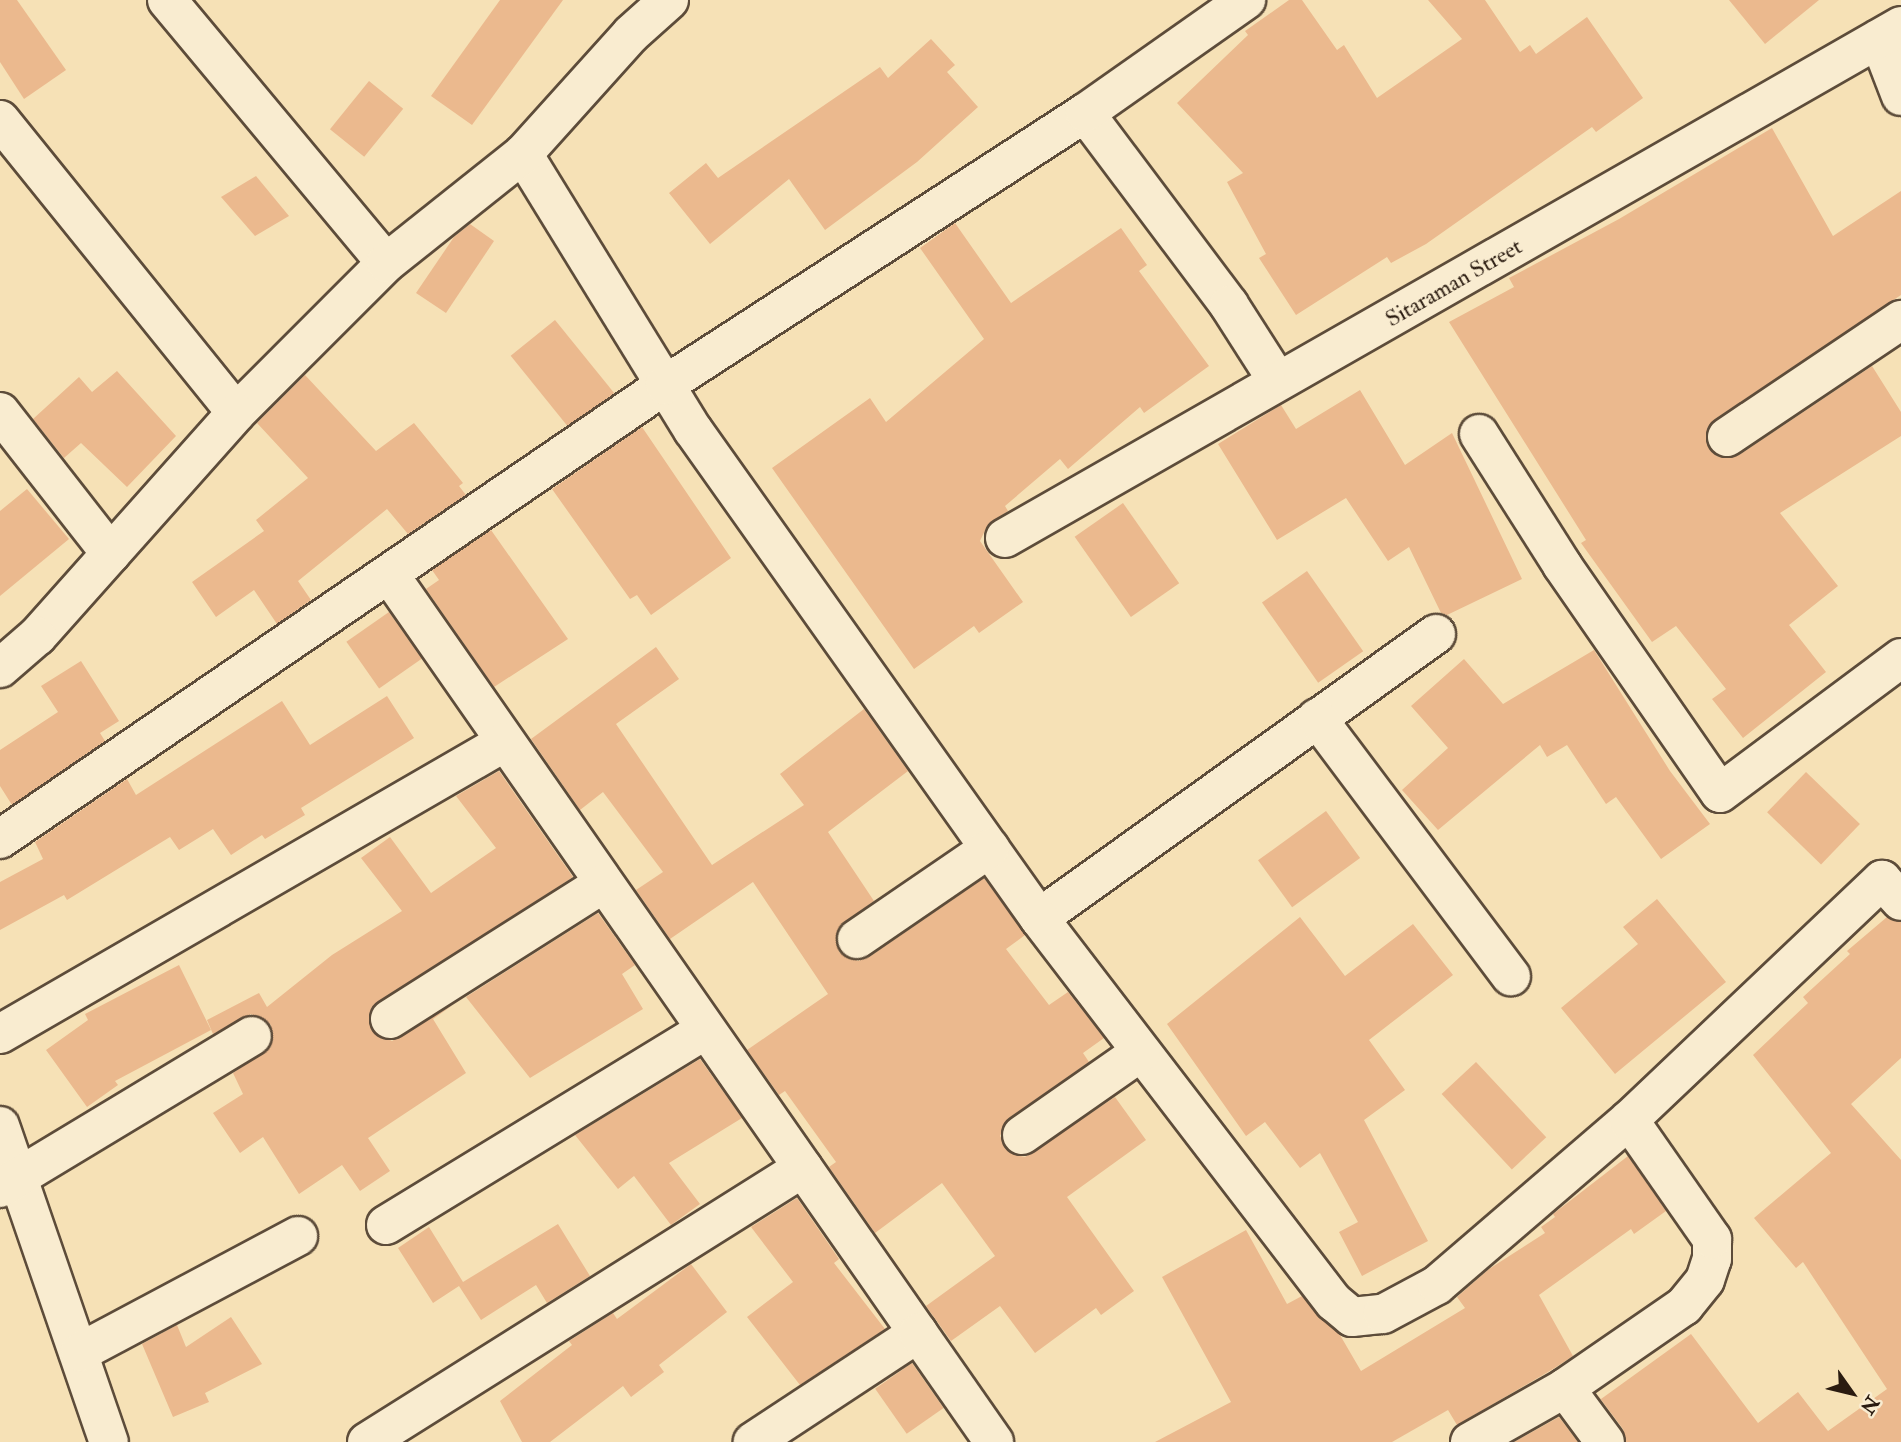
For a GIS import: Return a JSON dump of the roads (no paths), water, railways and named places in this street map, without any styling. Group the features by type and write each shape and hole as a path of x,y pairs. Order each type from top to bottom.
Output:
{"street":[{"path":"167,0 386,263"},
{"path":"0,668 37,636 236,413 386,263 523,154 631,34 669,0"},
{"path":"0,839 665,385 1085,113 1246,0"},
{"path":"1890,33 1901,96"},
{"name":"Sitaraman Street","path":"1005,538 1277,380 1400,315 1890,33"},
{"path":"1085,113 1229,305 1277,380"},
{"path":"0,120 236,413"},
{"path":"523,154 665,385 1039,918 1334,1302 1352,1317 1383,1314 1437,1285 1629,1120 1882,880 1901,901"},
{"path":"1727,437 1901,320"},
{"path":"0,412 111,554"},
{"path":"1479,435 1562,565 1720,793 1901,658"},
{"path":"388,574 994,1442"},
{"path":"1039,918 1436,634"},
{"path":"1317,718 1511,976"},
{"path":"0,1034 505,741"},
{"path":"857,939 990,848"},
{"path":"390,1019 603,884"},
{"path":"386,1225 705,1030"},
{"path":"10,1184 252,1036"},
{"path":"1022,1135 1141,1052"},
{"path":"1470,1442 1565,1388 1684,1306 1705,1280 1712,1259 1712,1239 1629,1120"},
{"path":"0,1126 10,1184 80,1352 109,1442"},
{"path":"367,1442 803,1168"},
{"path":"80,1352 298,1236"},
{"path":"754,1442 918,1334"},
{"path":"1565,1388 1605,1442"}]}
